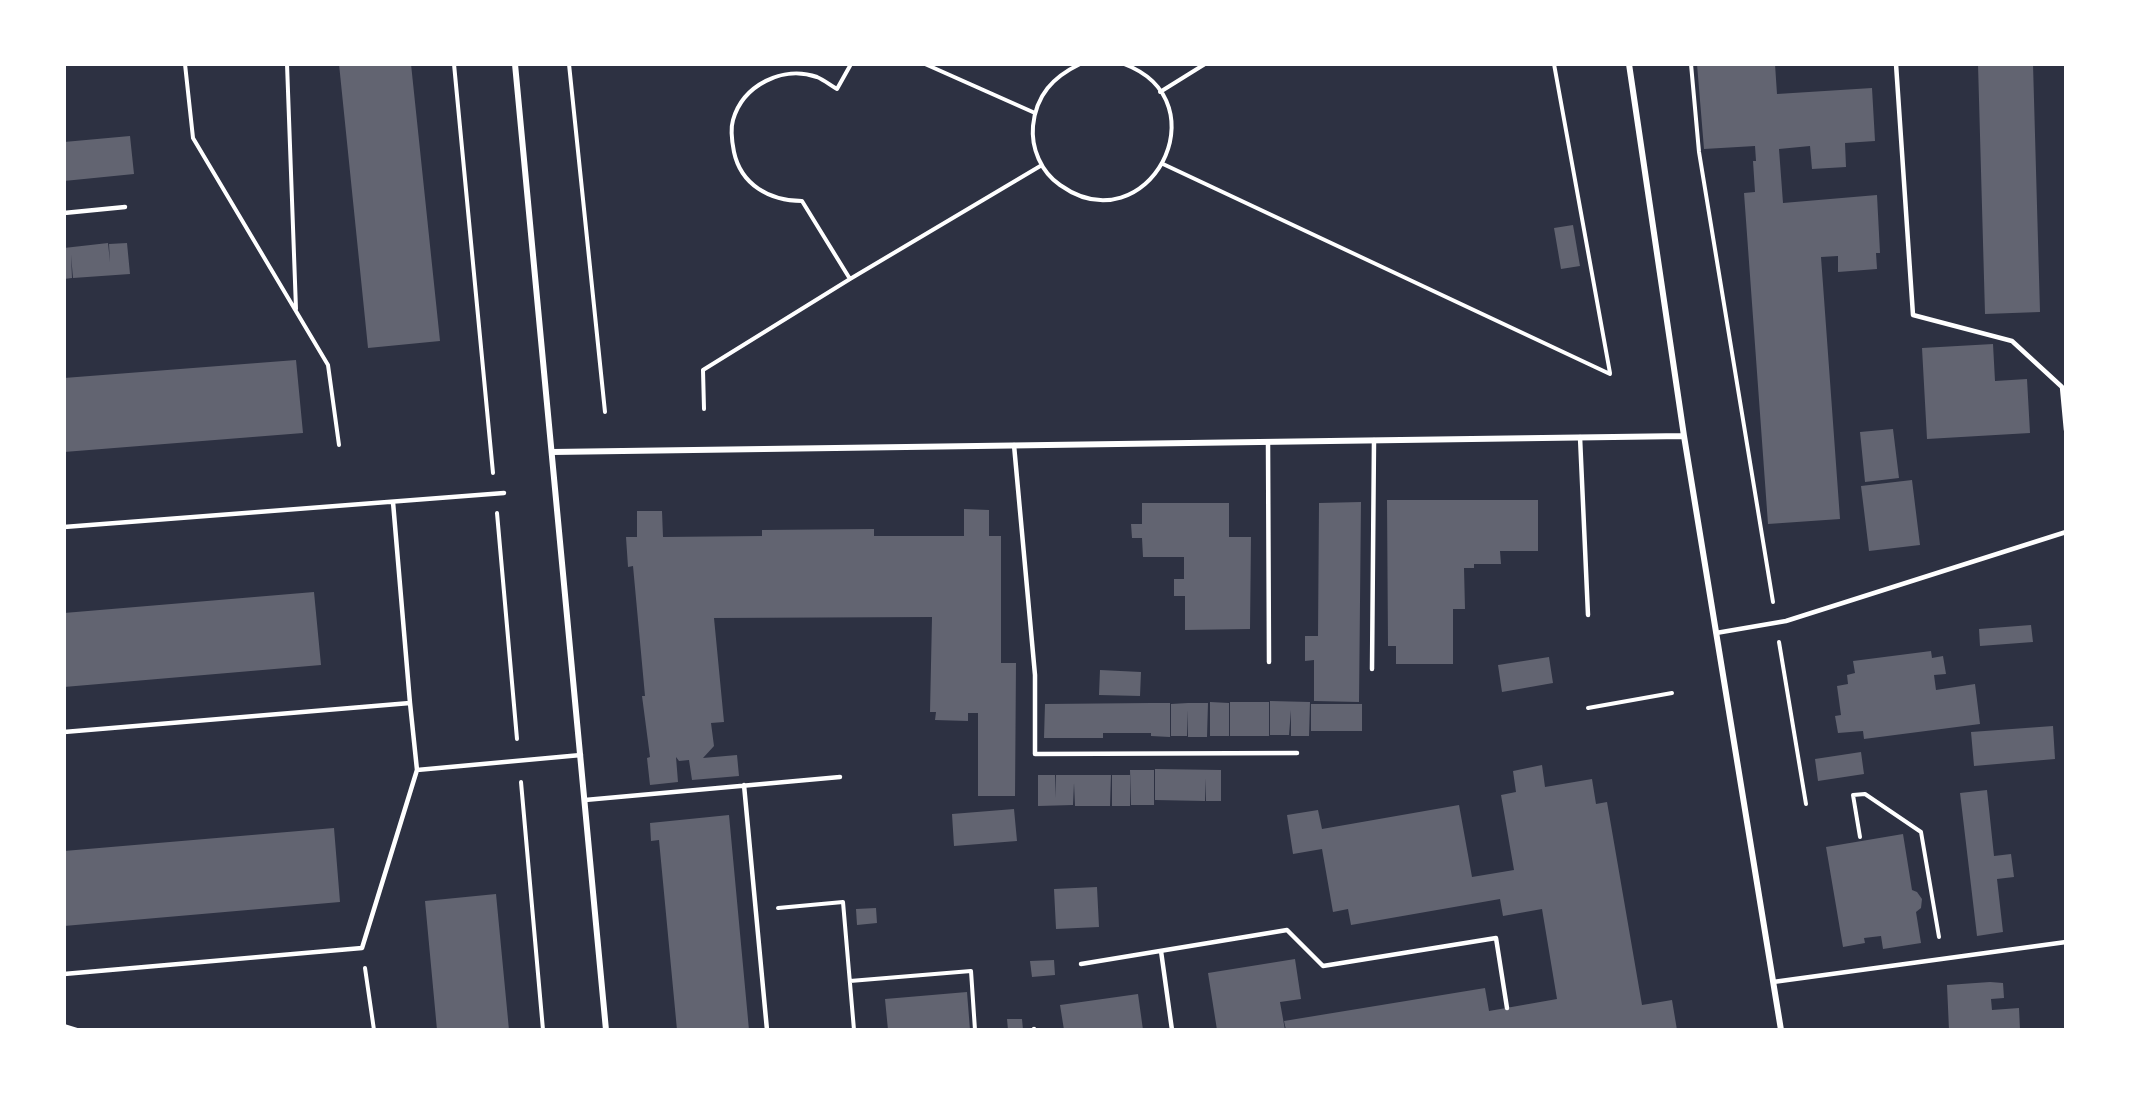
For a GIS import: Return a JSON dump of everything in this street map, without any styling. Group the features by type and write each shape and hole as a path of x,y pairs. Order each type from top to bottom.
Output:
{"street":[{"path":"515,64 606,1029"},
{"path":"1629,64 1684,436 1781,1029"},
{"path":"552,452 1684,436"}],"lane":[{"path":"1896,64 1913,315 2012,341 2062,387 2066,430"},
{"path":"64,213 124,207"},
{"path":"1580,437 1588,615"},
{"path":"1372,669 1374,440"},
{"path":"1268,442 1269,662"},
{"path":"1014,445 1035,675 1035,754 1298,753"},
{"path":"64,527 504,493"},
{"path":"64,974 362,948 417,770 393,502"},
{"path":"1716,633 1776,623 2066,532"},
{"path":"64,732 410,703"},
{"path":"417,770 581,754"},
{"path":"585,800 840,777"},
{"path":"744,785 767,1029"},
{"path":"1081,964 1287,930 1323,966 1496,938 1507,1008"},
{"path":"1773,982 2066,942"},
{"path":"1161,951 1172,1029"}],"path":[{"path":"185,64 193,138 328,365 339,445"},
{"path":"287,64 296,310"},
{"path":"454,64 543,1029"},
{"path":"569,64 605,412"},
{"path":"850,279 802,201 786,201 764,193 747,180 736,163 732,141 733,121 742,101 757,86 775,76 794,73 817,78 837,89 851,64"},
{"path":"925,64 1035,113"},
{"path":"1080,64 1063,73 1047,87 1035,113 1032,131 1034,144 1042,165 1054,181 1069,192 1086,198 1104,200 1122,197 1138,190 1152,179 1169,151 1171,120 1167,105 1149,79 1124,64"},
{"path":"1160,92 1205,64"},
{"path":"1163,164 1610,374 1554,64"},
{"path":"1691,64 1699,152 1806,804"},
{"path":"704,409 703,370 850,279 1042,165"},
{"path":"1588,708 1672,693"},
{"path":"1860,837 1853,795 1865,794 1921,832 1943,959"},
{"path":"755,911 843,902 854,1029"},
{"path":"362,948 374,1029"},
{"path":"850,981 971,971 975,1029"},
{"path":"64,1026 77,1029"}],"building":[{"path":"339,64 411,64 440,341 368,348"},
{"path":"1697,64 1775,64 1777,94 1872,88 1875,141 1845,143 1846,167 1812,169 1810,146 1779,149 1783,203 1877,195 1880,253 1876,253 1877,269 1838,272 1838,256 1821,257 1840,519 1768,524 1744,193 1755,192 1753,161 1756,161 1755,146 1704,149"},
{"path":"1978,64 2033,64 2040,312 1985,314"},
{"path":"130,136 134,174 64,181 64,142"},
{"path":"1573,225 1580,266 1561,269 1554,228"},
{"path":"108,243 110,262 109,244 127,243 130,274 73,278 71,255 72,278 64,279 64,248"},
{"path":"1993,344 1995,381 2027,379 2030,433 1927,439 1922,348"},
{"path":"296,360 303,433 64,452 64,378"},
{"path":"1893,429 1899,478 1865,482 1860,432"},
{"path":"1912,480 1920,545 1869,551 1861,486"},
{"path":"1387,500 1538,500 1538,551 1500,551 1501,564 1474,564 1474,568 1464,568 1465,609 1453,609 1453,664 1396,664 1396,646 1388,646"},
{"path":"1361,502 1359,702 1314,701 1314,660 1305,661 1305,636 1318,636 1319,503"},
{"path":"1142,503 1229,503 1229,537 1251,537 1250,629 1185,630 1185,596 1174,596 1174,579 1184,579 1184,557 1143,557 1142,538 1132,538 1131,524 1142,524"},
{"path":"964,509 989,510 989,536 1001,536 1001,663 1016,663 1015,796 978,796 978,713 968,713 968,721 935,720 936,712 930,712 932,617 714,618 724,722 711,723 714,746 703,758 737,755 739,776 692,780 689,760 679,761 676,757 678,782 650,785 647,758 650,757 642,696 645,696 633,566 628,567 626,537 637,537 637,511 662,511 663,537 762,536 762,530 874,529 874,536 964,536"},
{"path":"314,592 321,665 64,687 64,613"},
{"path":"2031,625 2033,642 1980,646 1979,629"},
{"path":"1931,651 1932,658 1943,656 1946,674 1934,675 1936,690 1975,684 1980,724 1864,739 1863,731 1838,733 1835,716 1841,715 1837,686 1848,684 1847,675 1855,673 1853,661"},
{"path":"1549,657 1553,683 1502,692 1498,665"},
{"path":"1100,670 1141,672 1140,696 1099,695"},
{"path":"1270,701 1310,702 1309,736 1291,736 1291,710 1289,735 1270,735"},
{"path":"1210,702 1229,703 1229,736 1210,736"},
{"path":"1230,702 1269,702 1269,736 1230,736"},
{"path":"1170,703 1170,737 1151,736 1151,733 1103,733 1103,738 1044,738 1045,704"},
{"path":"1208,703 1207,737 1188,737 1188,710 1187,736 1171,736 1171,704"},
{"path":"1311,704 1362,704 1362,731 1311,731"},
{"path":"2053,726 2055,759 1974,766 1971,732"},
{"path":"1861,752 1864,774 1818,781 1815,759"},
{"path":"1542,765 1545,787 1592,779 1596,804 1607,802 1642,1005 1672,1000 1677,1030 1286,1030 1284,1021 1485,988 1489,1011 1557,999 1542,909 1503,916 1500,899 1351,925 1348,909 1333,912 1322,849 1293,854 1287,815 1318,810 1322,829 1459,805 1472,877 1514,870 1501,795 1516,792 1513,771"},
{"path":"1155,769 1221,770 1221,801 1206,801 1206,778 1205,801 1155,800"},
{"path":"1130,770 1154,770 1154,805 1131,805"},
{"path":"1038,775 1055,775 1055,798 1056,775 1111,775 1110,806 1075,806 1074,783 1073,805 1038,806"},
{"path":"1112,775 1130,775 1130,806 1112,806"},
{"path":"1987,790 1994,856 2011,854 2014,877 1997,879 2003,932 1977,936 1960,793"},
{"path":"1014,809 1017,841 954,846 952,814"},
{"path":"729,815 749,1030 677,1030 659,840 651,841 650,823"},
{"path":"334,828 340,902 64,926 64,851"},
{"path":"1903,834 1912,890 1917,892 1922,899 1921,908 1916,912 1921,943 1883,949 1881,936 1864,938 1865,943 1843,947 1826,847"},
{"path":"1097,887 1099,927 1056,929 1054,889"},
{"path":"496,894 509,1030 437,1030 425,901"},
{"path":"876,908 877,923 857,925 856,909"},
{"path":"1295,959 1301,999 1280,1002 1285,1030 1217,1030 1208,973"},
{"path":"1054,960 1055,975 1032,977 1030,961"},
{"path":"2003,983 2004,998 1991,999 1992,1010 2019,1008 2020,1030 1949,1030 1947,985"},
{"path":"967,992 970,1030 888,1030 885,999"},
{"path":"1138,994 1143,1030 1064,1030 1060,1005"},
{"path":"1007,1019 1022,1019 1023,1030 1008,1030"}]}
